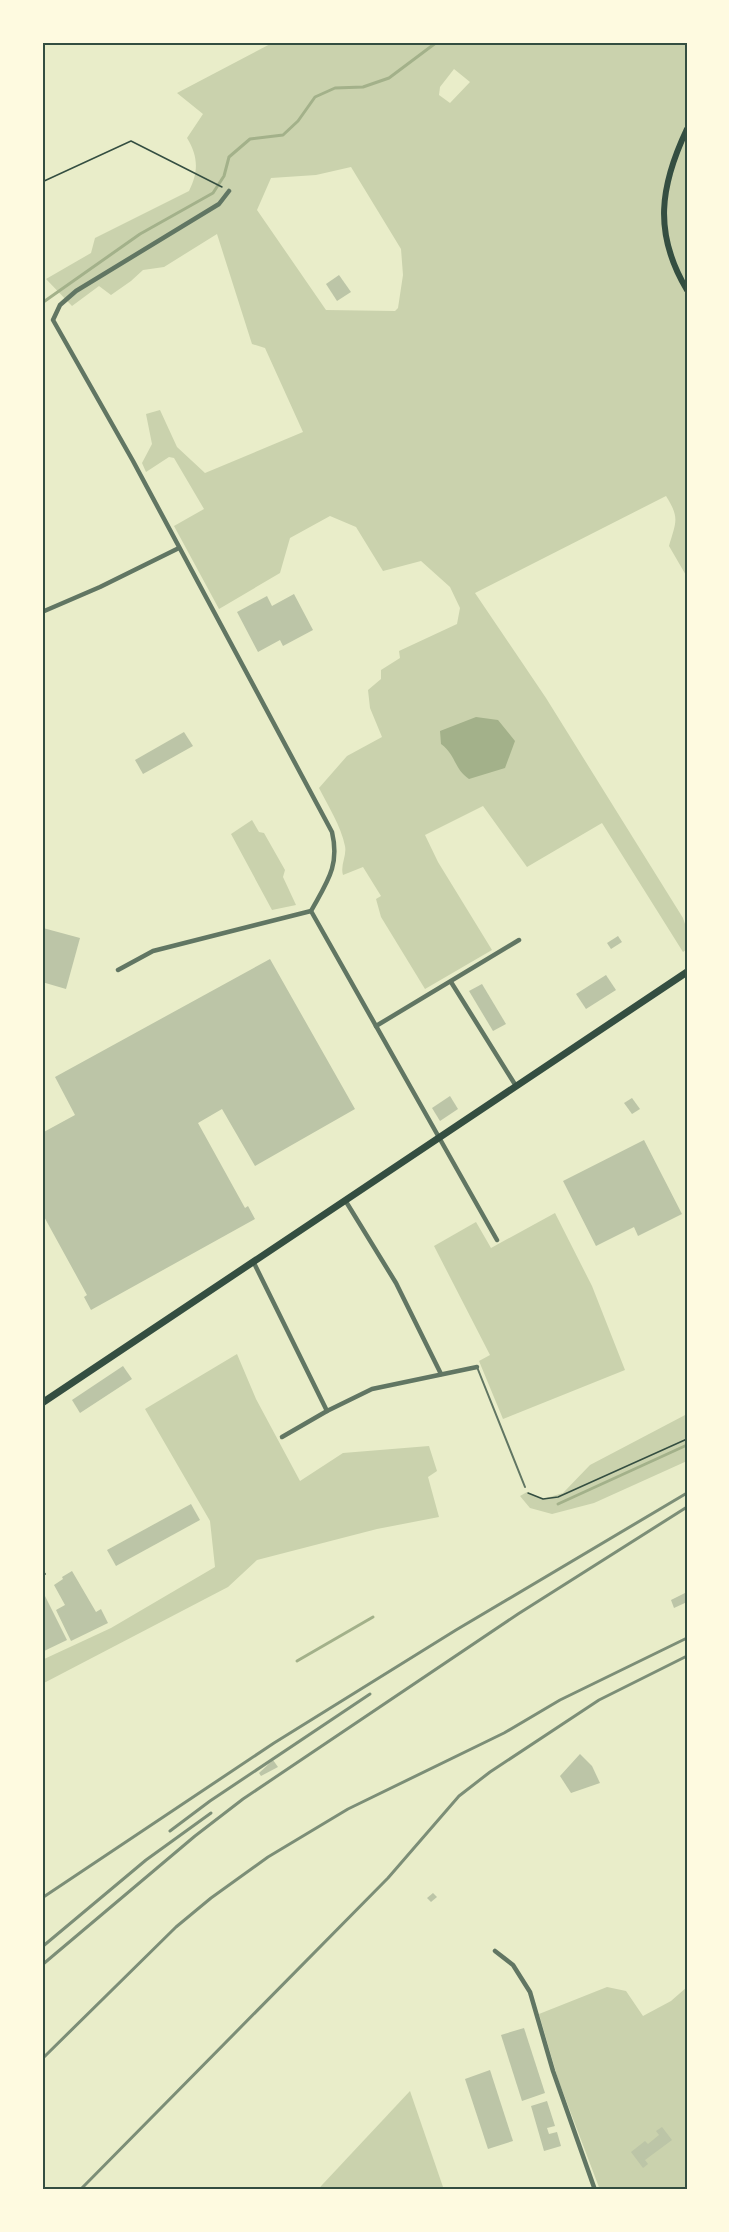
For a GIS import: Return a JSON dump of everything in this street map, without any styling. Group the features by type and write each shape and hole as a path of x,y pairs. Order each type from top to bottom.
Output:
{"main road":[{"path":"687,129 667,181 664,217 670,252 687,290"},
{"path":"42,1402 687,972"}],"street":[{"path":"118,970 153,951 310,911 334,865 336,848 332,832 133,461 53,320 60,304 76,291 219,204 229,191"},
{"path":"42,612 100,587 179,548"},
{"path":"310,911 497,1240"},
{"path":"376,1026 519,940"},
{"path":"451,982 516,1086"},
{"path":"345,1200 396,1283 441,1374"},
{"path":"253,1262 327,1411"},
{"path":"282,1437 372,1389 477,1366"},
{"path":"495,1952 513,1965 530,1992 553,2071 595,2190"}],"lane":[{"path":"477,1366 525,1487"}],"path":[{"path":"42,182 131,141 220,186"},
{"path":"525,1487 527,1492 543,1499 558,1497 687,1439"}],"shaded area":[{"path":"274,42 687,42 687,577 669,546 675,515 666,496 475,593 546,698 683,918 687,930 687,949 683,952 602,823 527,867 483,806 425,835 438,862 492,950 425,989 381,917 376,899 381,896 363,867 343,875 345,850 343,839 319,788 347,756 382,737 370,708 368,690 381,679 381,670 400,658 399,651 457,624 460,608 450,587 421,561 383,571 356,527 330,516 290,538 280,573 219,609 174,526 204,509 174,458 169,457 146,472 142,463 152,444 146,414 160,410 177,447 205,473 303,432 265,348 252,344 217,234 164,267 143,270 111,295 99,286 72,306 46,279 91,253 95,238 189,191 196,164 187,138 203,114 177,93","holes":["454,69 470,82 450,103 439,95 440,87","351,167 401,249 403,275 398,308 395,311 326,310 257,210 271,178 316,175"]},
{"path":"476,717 498,720 515,741 505,768 469,779 460,771 450,753 441,744 440,731"},
{"path":"252,820 259,832 264,833 285,870 283,877 296,905 272,910 231,834"},
{"path":"555,1213 592,1286 625,1370 503,1419 479,1361 490,1355 434,1246 476,1222 491,1248"},
{"path":"237,1354 256,1399 300,1481 343,1453 429,1446 437,1471 428,1477 439,1517 377,1529 257,1560 228,1587 42,1684 42,1660 111,1628 215,1567 210,1521 145,1409"},
{"path":"687,1414 687,1461 594,1503 552,1514 530,1508 520,1496 527,1492 543,1499 563,1493 590,1465"},
{"path":"607,1987 626,1991 643,2016 671,2001 687,1987 687,2190 600,2190 558,2079 539,2014"},
{"path":"410,2091 444,2190 318,2190 322,2185"}],"building":[{"path":"339,275 351,292 337,301 326,284"},
{"path":"294,594 313,630 283,646 280,640 258,652 237,612 267,596 272,606"},
{"path":"184,732 193,746 143,774 135,760"},
{"path":"43,928 80,938 66,989 42,982"},
{"path":"618,936 622,942 611,949 607,943"},
{"path":"270,959 355,1109 255,1166 222,1109 198,1123 245,1208 248,1206 255,1219 91,1310 84,1297 87,1295 42,1213 42,1133 75,1115 55,1077"},
{"path":"606,975 616,990 586,1009 576,994"},
{"path":"482,984 506,1024 493,1031 469,991"},
{"path":"450,1096 458,1109 440,1121 432,1108"},
{"path":"632,1098 640,1109 632,1114 624,1103"},
{"path":"644,1140 682,1214 638,1236 634,1227 596,1246 563,1181"},
{"path":"123,1366 132,1379 80,1413 72,1400"},
{"path":"191,1504 200,1520 116,1566 107,1550"},
{"path":"72,1571 96,1612 101,1609 108,1623 71,1641 56,1610 65,1605 54,1585"},
{"path":"42,1590 67,1640 42,1652"},
{"path":"685,1593 687,1602 674,1608 671,1600"},
{"path":"580,1754 592,1766 600,1783 571,1793 560,1776"},
{"path":"273,1760 278,1767 261,1776 259,1773"},
{"path":"433,1893 437,1897 431,1902 427,1898"},
{"path":"524,2028 545,2093 522,2101 501,2035"},
{"path":"490,2070 513,2141 488,2149 465,2079"},
{"path":"547,2101 555,2126 547,2128 549,2134 557,2132 561,2146 544,2151 531,2106"},
{"path":"662,2127 672,2140 645,2160 648,2164 643,2168 631,2152 645,2141 648,2144 659,2135 656,2131"}],"waterway":[{"path":"42,303 140,234 213,193 224,176 229,157 250,139 283,135 298,121 315,97 335,88 363,87 389,78 437,42"},
{"path":"558,1504 687,1445"},
{"path":"297,1661 373,1617"}],"railway":[{"path":"42,1898 274,1743 456,1630 687,1493"},
{"path":"42,1965 195,1836 243,1799 518,1614 687,1507"},
{"path":"42,2059 176,1927 211,1898 268,1857 348,1809 504,1733 560,1700 687,1638"},
{"path":"80,2190 388,1878 459,1796 490,1772 599,1700 687,1656"},
{"path":"170,1831 210,1801 370,1694"},
{"path":"42,1947 146,1860 211,1813"}]}
